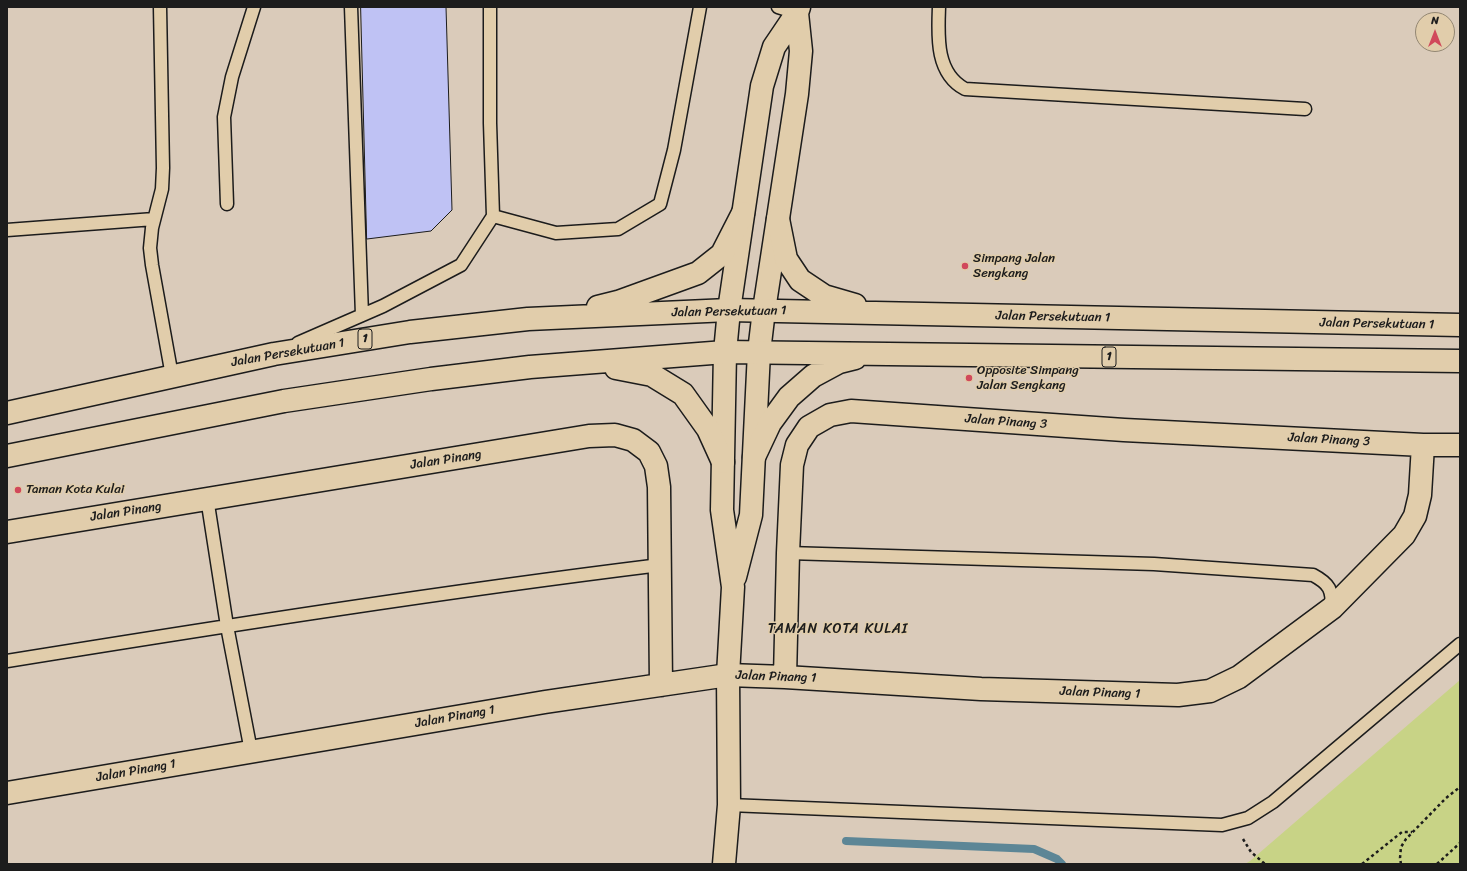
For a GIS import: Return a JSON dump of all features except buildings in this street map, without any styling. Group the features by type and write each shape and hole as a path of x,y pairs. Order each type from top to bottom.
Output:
{"main road":[{"path":"724,864 729,805 728,675 733,587 722,510 725,352 729,310 762,86 774,47 791,9"},
{"path":"733,587 752,515 759,352 797,94 801,51 791,9"},
{"path":"562,317 618,302 698,273 722,254 743,213"},
{"path":"778,219 786,259 800,280 824,296 884,313"},
{"name":"Jalan Persekutuan 1","path":"7,413 274,354 410,332 528,319 729,310 764,310 1460,325"},
{"name":"1","path":"7,456 284,400 430,379 530,367 725,352 1460,361"},
{"path":"754,457 770,422 789,397 813,376 839,362 871,354"},
{"path":"589,362 652,375 683,394 708,429 723,462"},
{"name":"Jalan Pinang 3","path":"785,677 792,465 797,445 809,427 830,415 850,411 1124,430 1424,445 1460,445"},
{"name":"Jalan Pinang","path":"7,532 589,436 615,435 633,440 649,452 656,466 659,487 661,685"},
{"name":"Jalan Pinang 1","path":"7,793 545,702 728,675 981,689 1178,695 1210,691 1239,677 1332,608 1404,536 1415,516 1420,495 1424,445"}],"lane":[{"path":"160,7 163,168 162,189 154,219 150,248 172,376"},
{"path":"227,204 224,117 232,77 254,7"},
{"path":"351,7 362,315"},
{"path":"274,354 383,306 461,265 493,216 490,123 490,7"},
{"path":"493,216 556,233 618,229 660,204 674,150 700,7"},
{"path":"939,7 938,41 944,67 954,81 965,89 1305,109"},
{"path":"7,230 154,219"},
{"path":"207,498 227,626 251,751"},
{"path":"788,553 1154,564 1313,575 1324,581 1332,594 1332,608"},
{"path":"7,661 227,626 536,580 660,564"},
{"path":"729,805 1189,824 1222,824 1236,821 1248,818 1273,802 1460,644"}],"path":[{"path":"1401,864 1401,847 1406,839 1446,798 1460,787"},
{"path":"1236,821 1242,839 1248,848 1265,864"},
{"path":"1362,864 1402,832 1412,832"},
{"path":"1437,864 1460,843"}],"green space":[{"path":"1460,680 1460,864 1245,864 1250,861"}],"waterway":[{"path":"846,841 1034,849 1057,859 1062,864"}],"place":[{"name":"Simpang Jalan Sengkang","path":"965,266"},
{"name":"Opposite Simpang Jalan Sengkang","path":"969,378"},
{"name":"Taman Kota Kulai","path":"18,490"}],"district":[{"name":"TAMAN KOTA KULAI","path":"838,629"}]}
